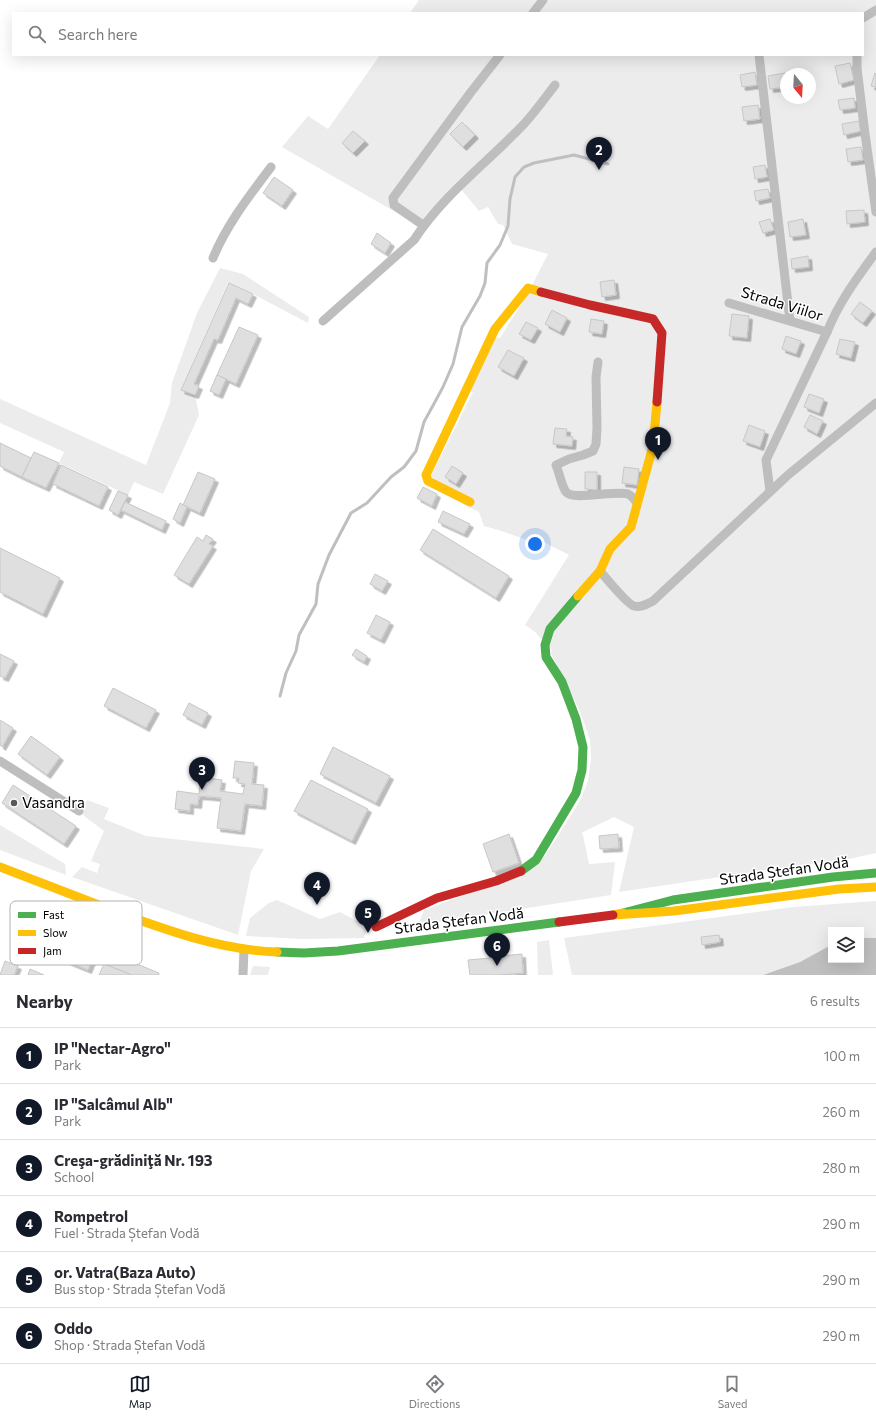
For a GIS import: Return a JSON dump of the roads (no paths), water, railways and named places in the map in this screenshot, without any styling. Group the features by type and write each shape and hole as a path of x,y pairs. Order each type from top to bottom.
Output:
{"main road":[{"path":"376,927 437,898 496,881 524,870 536,860 576,793 582,770 583,747 576,719 562,682 546,657 545,645 550,629 600,572 610,549 631,527 653,446 656,424 662,333 653,319 607,311 528,288 495,329 426,475 428,481 434,485 470,502"},
{"name":"Strada Ștefan Vodă","path":"0,867 87,901"},
{"name":"Strada Ștefan Vodă","path":"142,921 191,937 225,946 244,949 300,953 341,951 613,915 673,900 833,877 876,873"},
{"path":"613,915 674,911 839,889 876,887"}],"street":[{"path":"534,12 543,0"},
{"path":"864,17 876,10"},
{"path":"423,225 394,205 393,198 466,98 499,56"},
{"path":"759,56 790,321"},
{"path":"857,56 862,112 876,212"},
{"path":"323,321 414,240 423,225 464,181 524,124 555,86"},
{"path":"213,258 244,203 271,167"},
{"path":"770,491 766,460 835,313 876,252"},
{"name":"Strada Viilor","path":"729,303 827,332"},
{"path":"598,362 596,377 596,444 592,451 556,465 566,492 570,495 629,494 638,503"},
{"path":"600,572 628,602 634,606 643,606 653,601 770,491 876,404"},
{"path":"0,761 79,811"},
{"path":"243,975 244,949"}],"waterway":[{"path":"280,696 286,673 296,651 299,635 316,604 318,584 329,555 351,513 367,503 391,477 404,467 416,451 424,422 443,387 453,364 462,327 480,296 485,283 487,263 500,245 508,226 510,199 515,177 524,167 534,163 574,155 608,164"}],"place":[{"name":"IP \"Salcâmul Alb\"","path":"599,170"},
{"name":"IP \"Nectar-Agro\"","path":"658,460"},
{"name":"Creşa-grădiniţă Nr. 193","path":"202,790"},
{"name":"Vasandra","path":"14,803"},
{"name":"Rompetrol","path":"317,905"},
{"name":"or. Vatra(Baza Auto)","path":"368,933"},
{"name":"Oddo","path":"497,966"}]}
